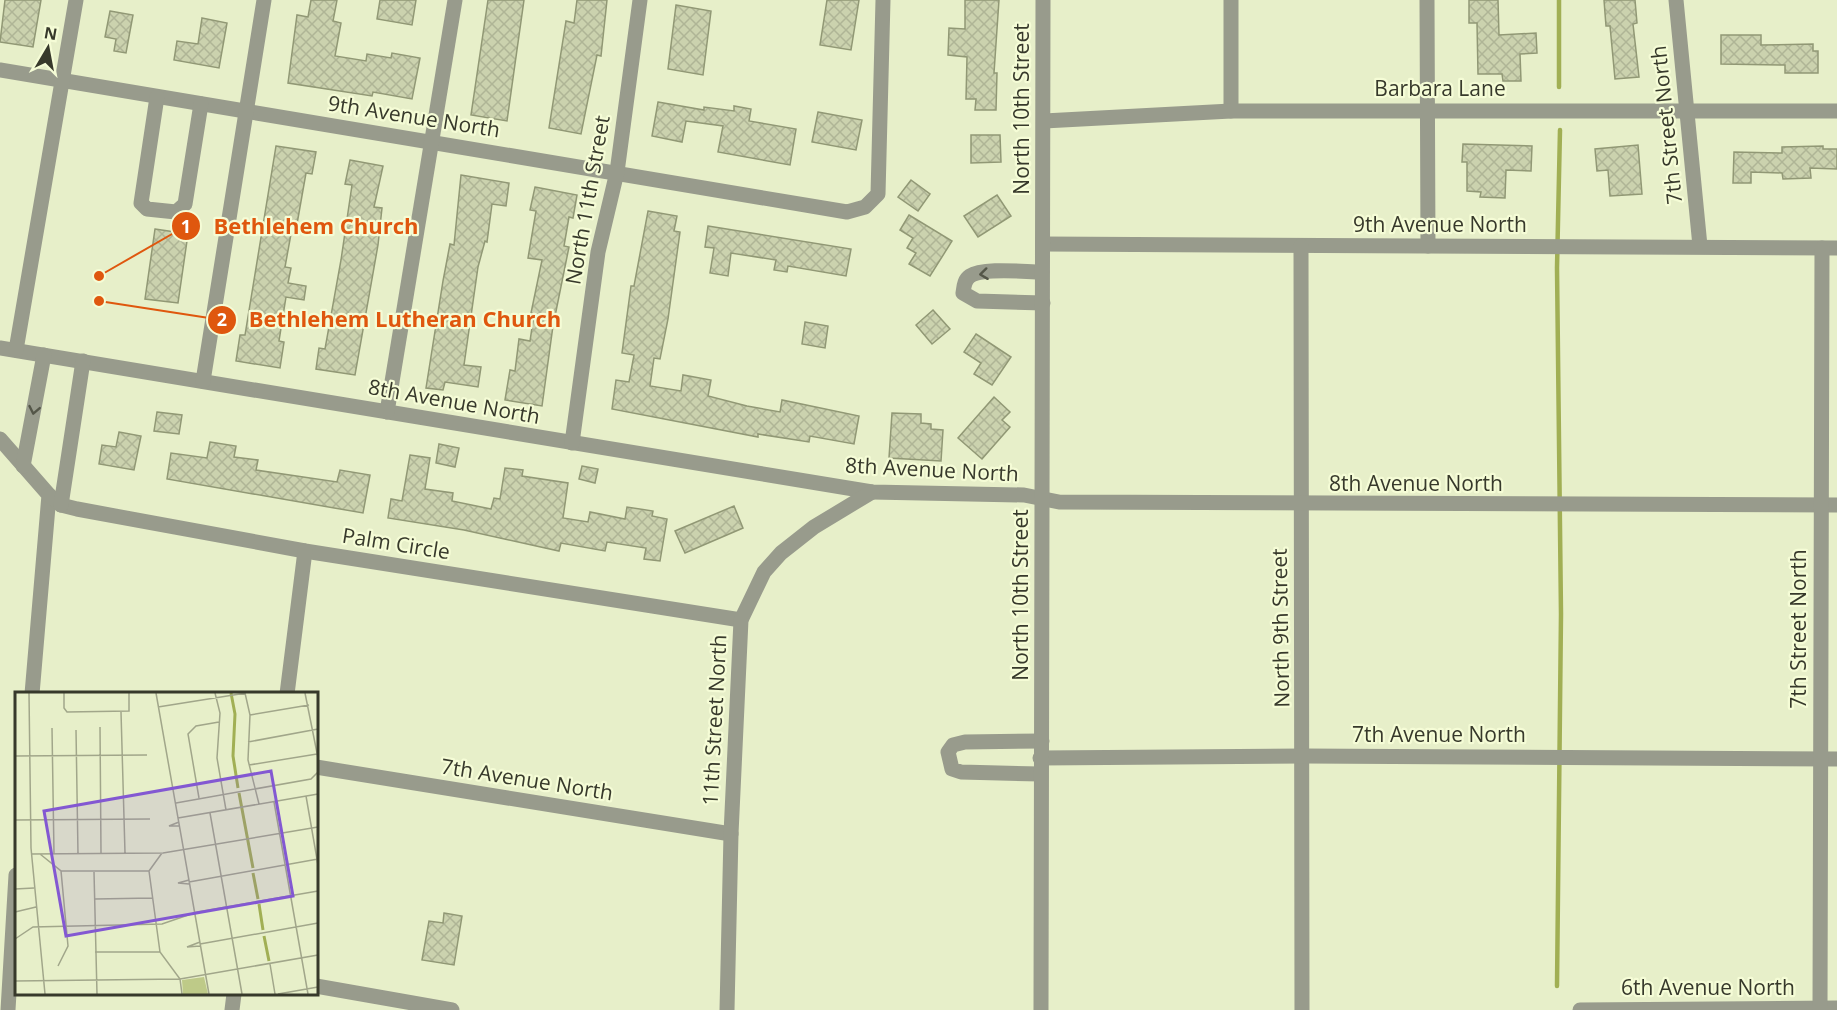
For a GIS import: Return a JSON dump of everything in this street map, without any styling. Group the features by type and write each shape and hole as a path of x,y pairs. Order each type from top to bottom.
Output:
{"street":[{"path":"16,350 76,0"},
{"path":"203,381 264,0"},
{"path":"387,412 455,0"},
{"name":"North 11th Street","path":"572,443 598,252 617,172 640,0"},
{"name":"9th Avenue North","path":"0,70 847,212 865,207 878,194 883,0"},
{"name":"North 10th Street","path":"1041,1010 1043,0"},
{"path":"1231,0 1231,111"},
{"path":"1427,0 1428,246"},
{"name":"7th Street North","path":"1676,0 1685,111 1700,246"},
{"path":"157,97 141,203 147,209 176,212 185,204 201,104"},
{"name":"Barbara Lane","path":"1044,120 1231,111 1428,109 1837,111"},
{"name":"9th Avenue North","path":"1043,244 1829,248"},
{"name":"North 9th Street","path":"1301,246 1300,504 1304,756 1302,1010"},
{"name":"7th Street North","path":"1820,1009 1820,505 1829,248"},
{"path":"1042,272 980,272 969,277 964,284 963,293 977,301 1042,303"},
{"name":"8th Avenue North","path":"0,348 872,492 1024,495 1059,502 1837,505"},
{"path":"23,466 44,355"},
{"path":"32,692 55,500 83,361"},
{"path":"0,439 55,500"},
{"name":"11th Street North","path":"727,1010 731,834 741,620 764,572 781,553 814,527 872,492"},
{"name":"Palm Circle","path":"55,500 305,551 741,620"},
{"path":"287,692 305,551"},
{"path":"1040,774 961,772 952,769 948,752 953,745 965,742 1042,741"},
{"name":"7th Avenue North","path":"1040,758 1304,756 1837,759"},
{"name":"7th Avenue North","path":"318,767 731,834"},
{"path":"8,1010 10,934 15,885"},
{"path":"318,986 452,1010"},
{"path":"232,1010 234,995"},
{"name":"6th Avenue North","path":"1580,1010 1837,1008"}],"building":[{"path":"5,0 41,0 33,47 0,42"},
{"path":"311,0 337,0 333,21 341,23 335,56 366,61 367,54 391,58 392,53 420,58 412,99 373,92 372,96 288,83 297,15 308,17"},
{"path":"380,0 416,0 412,25 377,19"},
{"path":"488,0 524,0 507,121 471,115"},
{"path":"577,0 607,0 601,56 597,55 581,134 549,128 566,21 574,23"},
{"path":"827,0 859,0 851,50 820,45"},
{"path":"965,0 999,0 994,73 997,73 996,110 975,110 976,99 966,99 967,57 948,55 949,28 965,29"},
{"path":"1469,0 1498,0 1499,35 1536,33 1537,53 1520,54 1521,81 1503,81 1502,74 1478,74 1477,23 1469,23"},
{"path":"1604,0 1635,0 1637,23 1633,24 1639,77 1615,79 1610,26 1606,26"},
{"path":"676,5 711,11 703,75 668,69"},
{"path":"110,11 133,15 126,53 114,51 116,39 105,37"},
{"path":"202,18 227,23 219,68 174,60 177,41 198,44"},
{"path":"1721,35 1761,35 1761,45 1813,44 1813,51 1818,51 1818,73 1785,73 1785,65 1721,64"},
{"path":"658,102 704,110 704,107 734,111 734,106 751,109 749,121 796,129 790,165 718,152 723,126 686,121 682,142 652,136"},
{"path":"818,112 862,120 856,150 812,142"},
{"path":"971,135 1000,135 1001,162 971,163"},
{"path":"1463,144 1532,146 1531,171 1506,170 1505,198 1480,197 1481,192 1467,191 1467,162 1462,162"},
{"path":"1638,145 1642,194 1610,196 1608,170 1597,171 1595,149"},
{"path":"276,146 316,152 312,174 306,173 297,224 293,223 285,267 291,268 288,283 306,286 304,300 286,297 279,341 284,342 280,368 236,361 240,335 245,335"},
{"path":"1823,146 1823,149 1837,149 1837,169 1810,168 1811,178 1783,179 1782,173 1751,172 1751,183 1733,183 1734,152 1782,153 1782,147"},
{"path":"350,160 383,166 374,207 382,208 378,245 355,375 316,369 319,348 325,349 341,260 352,185 345,184"},
{"path":"461,175 509,183 506,206 492,204 487,242 485,241 478,267 464,365 481,367 478,387 445,382 443,390 426,388 450,244 454,245"},
{"path":"911,180 930,194 918,211 898,197"},
{"path":"535,187 577,195 573,218 569,217 564,246 569,247 553,326 542,406 505,400 510,370 515,371 519,339 530,341 534,314 531,313 542,260 528,258 536,211 530,210"},
{"path":"997,195 1011,216 978,237 964,216"},
{"path":"648,211 677,216 674,231 680,232 668,319 660,359 654,358 650,386 681,391 683,375 711,380 708,396 747,406 780,412 782,400 859,416 854,444 810,436 809,442 758,434 758,437 612,409 616,380 629,382 634,355 622,353 631,286 634,286"},
{"path":"909,215 952,241 930,276 909,264 916,253 907,248 913,238 900,230"},
{"path":"708,226 851,249 846,276 788,266 787,272 774,270 776,260 731,253 728,276 710,273 714,248 705,247"},
{"path":"155,229 188,234 178,303 145,299"},
{"path":"933,310 950,329 932,344 916,325"},
{"path":"805,322 828,326 825,348 802,344"},
{"path":"976,334 1011,357 992,385 974,374 981,363 964,352"},
{"path":"994,397 1010,412 1002,420 1010,427 982,459 958,438"},
{"path":"157,412 182,415 179,434 154,431"},
{"path":"892,413 921,414 921,423 931,424 931,429 943,430 941,461 889,458"},
{"path":"119,432 141,436 134,470 99,464 102,445 116,447"},
{"path":"210,442 236,446 234,457 258,460 256,470 337,482 340,470 370,475 363,513 167,479 171,453 207,458"},
{"path":"439,444 459,448 455,467 436,463"},
{"path":"410,455 430,458 425,489 453,493 452,501 491,509 494,498 500,499 505,468 523,470 522,476 568,483 563,518 588,522 590,512 625,519 627,507 653,511 652,516 667,519 660,561 644,559 646,548 607,542 605,551 561,543 559,551 464,530 388,518 391,499 402,501"},
{"path":"582,466 598,469 595,483 579,479"},
{"path":"734,506 743,528 685,553 675,531"},
{"path":"444,913 462,916 454,965 422,960 429,921 443,923"}],"waterway":[{"path":"1559,0 1559,87"},
{"path":"1557,986 1561,614 1557,268 1560,130"}],"place":[{"name":"Bethlehem Church","path":"99,276"},
{"name":"Bethlehem Lutheran Church","path":"99,301"}]}
